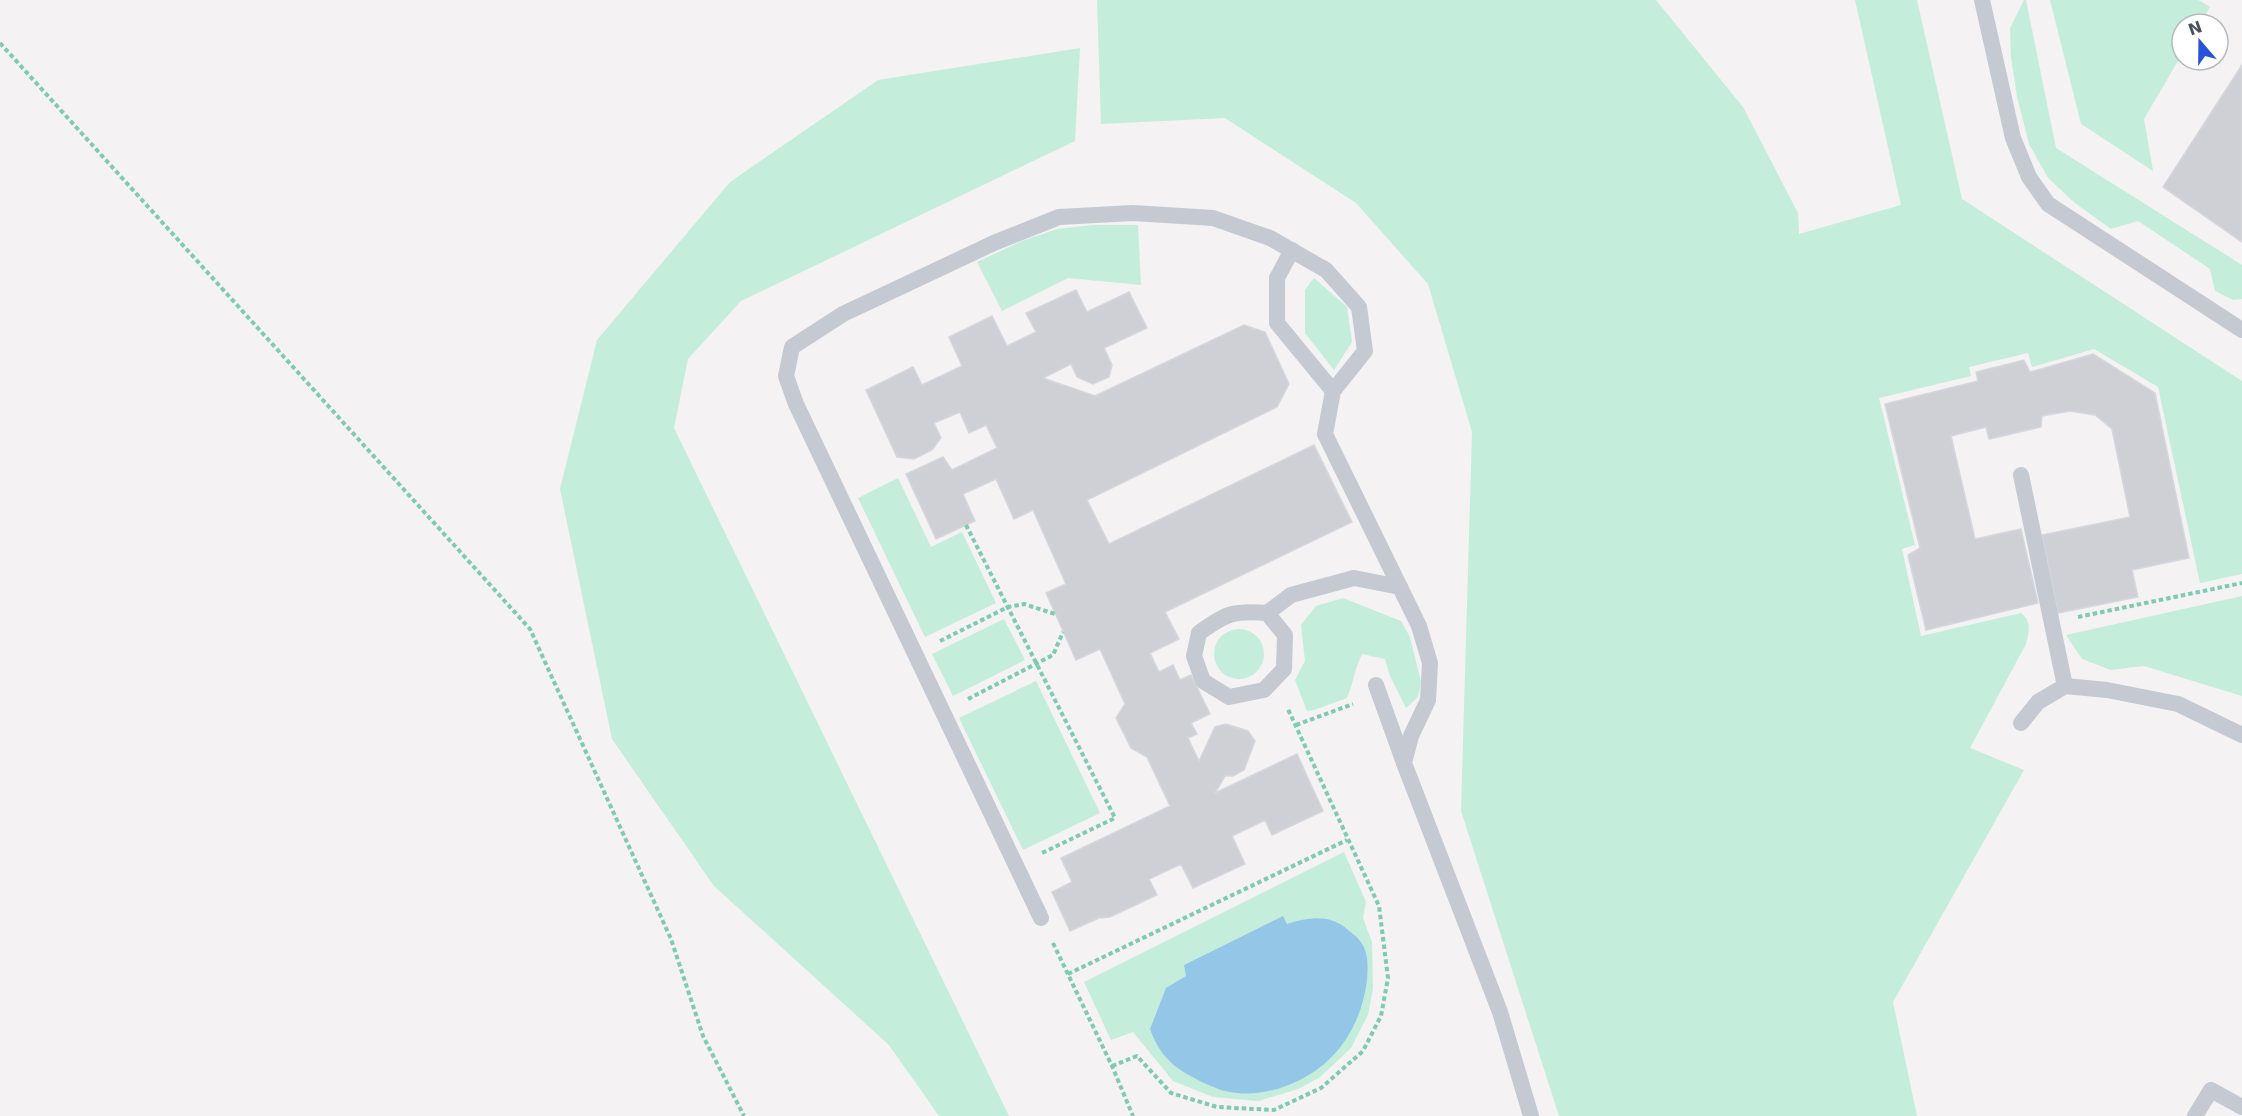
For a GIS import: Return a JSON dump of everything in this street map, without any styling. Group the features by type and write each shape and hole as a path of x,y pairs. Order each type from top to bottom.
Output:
{"lane":[{"path":"1983,1 2013,138 2029,177 2048,204 2242,330"},
{"path":"1041,918 796,404 786,376 792,347 843,314 996,242 1059,217 1133,213 1213,218 1270,238 1326,270 1359,307 1365,351 1333,391 1325,434 1419,626 1430,663 1428,700 1412,736 1404,764"},
{"path":"1292,250 1277,278 1277,323 1333,391"},
{"path":"2021,475 2065,686"},
{"path":"1267,613 1285,635 1284,669 1276,678 1264,690 1229,697 1203,681 1194,656 1198,633 1221,617 1243,611 1267,613 1291,595 1354,578 1400,587"},
{"path":"2020,723 2038,702 2065,686 2107,690 2178,704 2242,735"},
{"path":"1377,690 1500,1012 1531,1116"},
{"path":"2195,1116 2211,1090 2242,1107"}],"path":[{"path":"0,43 530,628 671,939 703,1036 744,1116"},
{"path":"966,525 1115,818 1016,865"},
{"path":"2052,623 2242,583"},
{"path":"915,654 1008,608 1024,604 1055,614"},
{"path":"944,712 1038,665 1053,655 1063,632"},
{"path":"1112,1066 1137,1056 1171,1093 1217,1107 1275,1110 1321,1088 1363,1051 1381,1016 1388,978 1379,906 1347,840 1276,678"},
{"path":"1296,725 1377,690"},
{"path":"1068,974 1347,840"},
{"path":"1041,918 1112,1066 1132,1116"}],"green space":[{"path":"1097,0 1656,0 1743,107 1798,213 1799,234 1901,205 1855,0 1917,0 1962,199 2242,381 2242,574 2200,583 2158,387 2094,349 2032,367 2028,353 1969,367 1971,376 1879,398 1915,545 1902,549 1921,636 2021,613 2029,627 2026,644 1970,748 2024,770 1893,1002 1917,1116 1559,1116 1461,811 1472,432 1428,284 1356,203 1225,118 1101,124"},
{"path":"2026,0 2056,148 2242,265 2242,299 2233,300 2215,291 2210,269 2138,221 2111,229 2075,203 2048,178 2029,144 2017,97 2011,57 2010,28"},
{"path":"2050,0 2198,0 2210,7 2207,12 2170,12 2171,72 2144,119 2153,171 2081,124"},
{"path":"1080,48 1075,141 741,301 688,359 674,428 1009,1116 939,1116 889,1045 714,886 612,739 560,489 597,340 730,182 878,80"},
{"path":"1094,225 1138,225 1141,285 1068,278 1002,311 977,262 1022,241 1057,229"},
{"path":"1314,278 1347,307 1352,342 1334,370 1305,333 1305,290"},
{"path":"898,478 931,547 962,532 996,603 925,637 858,498"},
{"path":"2242,596 2242,696 2144,666 2111,670 2082,659 2066,635"},
{"path":"1343,598 1401,621 1410,637 1421,682 1418,697 1406,708 1390,676 1385,659 1362,654 1347,698 1307,711 1295,680 1305,661 1301,625 1316,606"},
{"path":"1004,619 1025,660 953,696 932,654"},
{"path":"1234,629 1244,629 1257,636 1264,649 1264,659 1257,672 1244,679 1234,679 1225,675 1218,668 1214,659 1214,649 1218,640 1225,633"},
{"path":"1036,681 1100,813 1023,850 959,718"},
{"path":"1344,852 1366,902 1363,918 1372,942 1373,989 1368,1015 1351,1048 1319,1078 1298,1089 1258,1101 1213,1097 1173,1081 1133,1032 1111,1040 1084,982"}],"water":[{"path":"1283,916 1287,924 1318,918 1333,921 1356,936 1363,945 1368,970 1364,998 1351,1031 1342,1045 1331,1058 1303,1079 1277,1089 1258,1093 1220,1090 1181,1071 1160,1050 1150,1029 1166,988 1186,976 1184,965"}],"building":[{"path":"2242,65 2242,242 2163,187"},
{"path":"1076,290 1087,312 1129,292 1147,328 1104,348 1112,365 1109,377 1093,384 1077,377 1071,364 1043,378 1095,396 1244,325 1265,332 1289,384 1277,407 1087,500 1109,544 1314,445 1352,522 1165,612 1179,639 1150,653 1159,672 1173,665 1180,680 1191,675 1210,714 1191,723 1197,734 1188,738 1199,761 1215,727 1226,724 1248,731 1255,741 1244,770 1233,776 1225,776 1215,793 1297,754 1323,811 1272,835 1265,820 1232,836 1245,864 1193,888 1181,864 1149,879 1157,895 1110,917 1099,918 1070,931 1052,892 1072,882 1061,858 1170,806 1147,757 1131,748 1116,718 1125,704 1100,649 1076,660 1046,593 1066,584 1033,510 1014,519 996,479 963,494 975,521 936,539 906,474 943,457 952,470 997,448 986,425 969,433 960,412 934,423 941,438 932,450 914,459 897,457 866,390 913,367 922,385 962,366 949,337 992,316 1007,346 1036,332 1026,313"},
{"path":"2093,354 2155,393 2189,558 2132,570 2138,597 2058,613 2042,535 2130,517 2112,429 2095,415 2070,411 2042,416 2041,427 1989,439 1986,427 1951,436 1975,539 2021,529 2038,603 1926,630 1908,555 1920,548 1885,404 1978,381 1976,372 2024,360 2030,372"}]}
